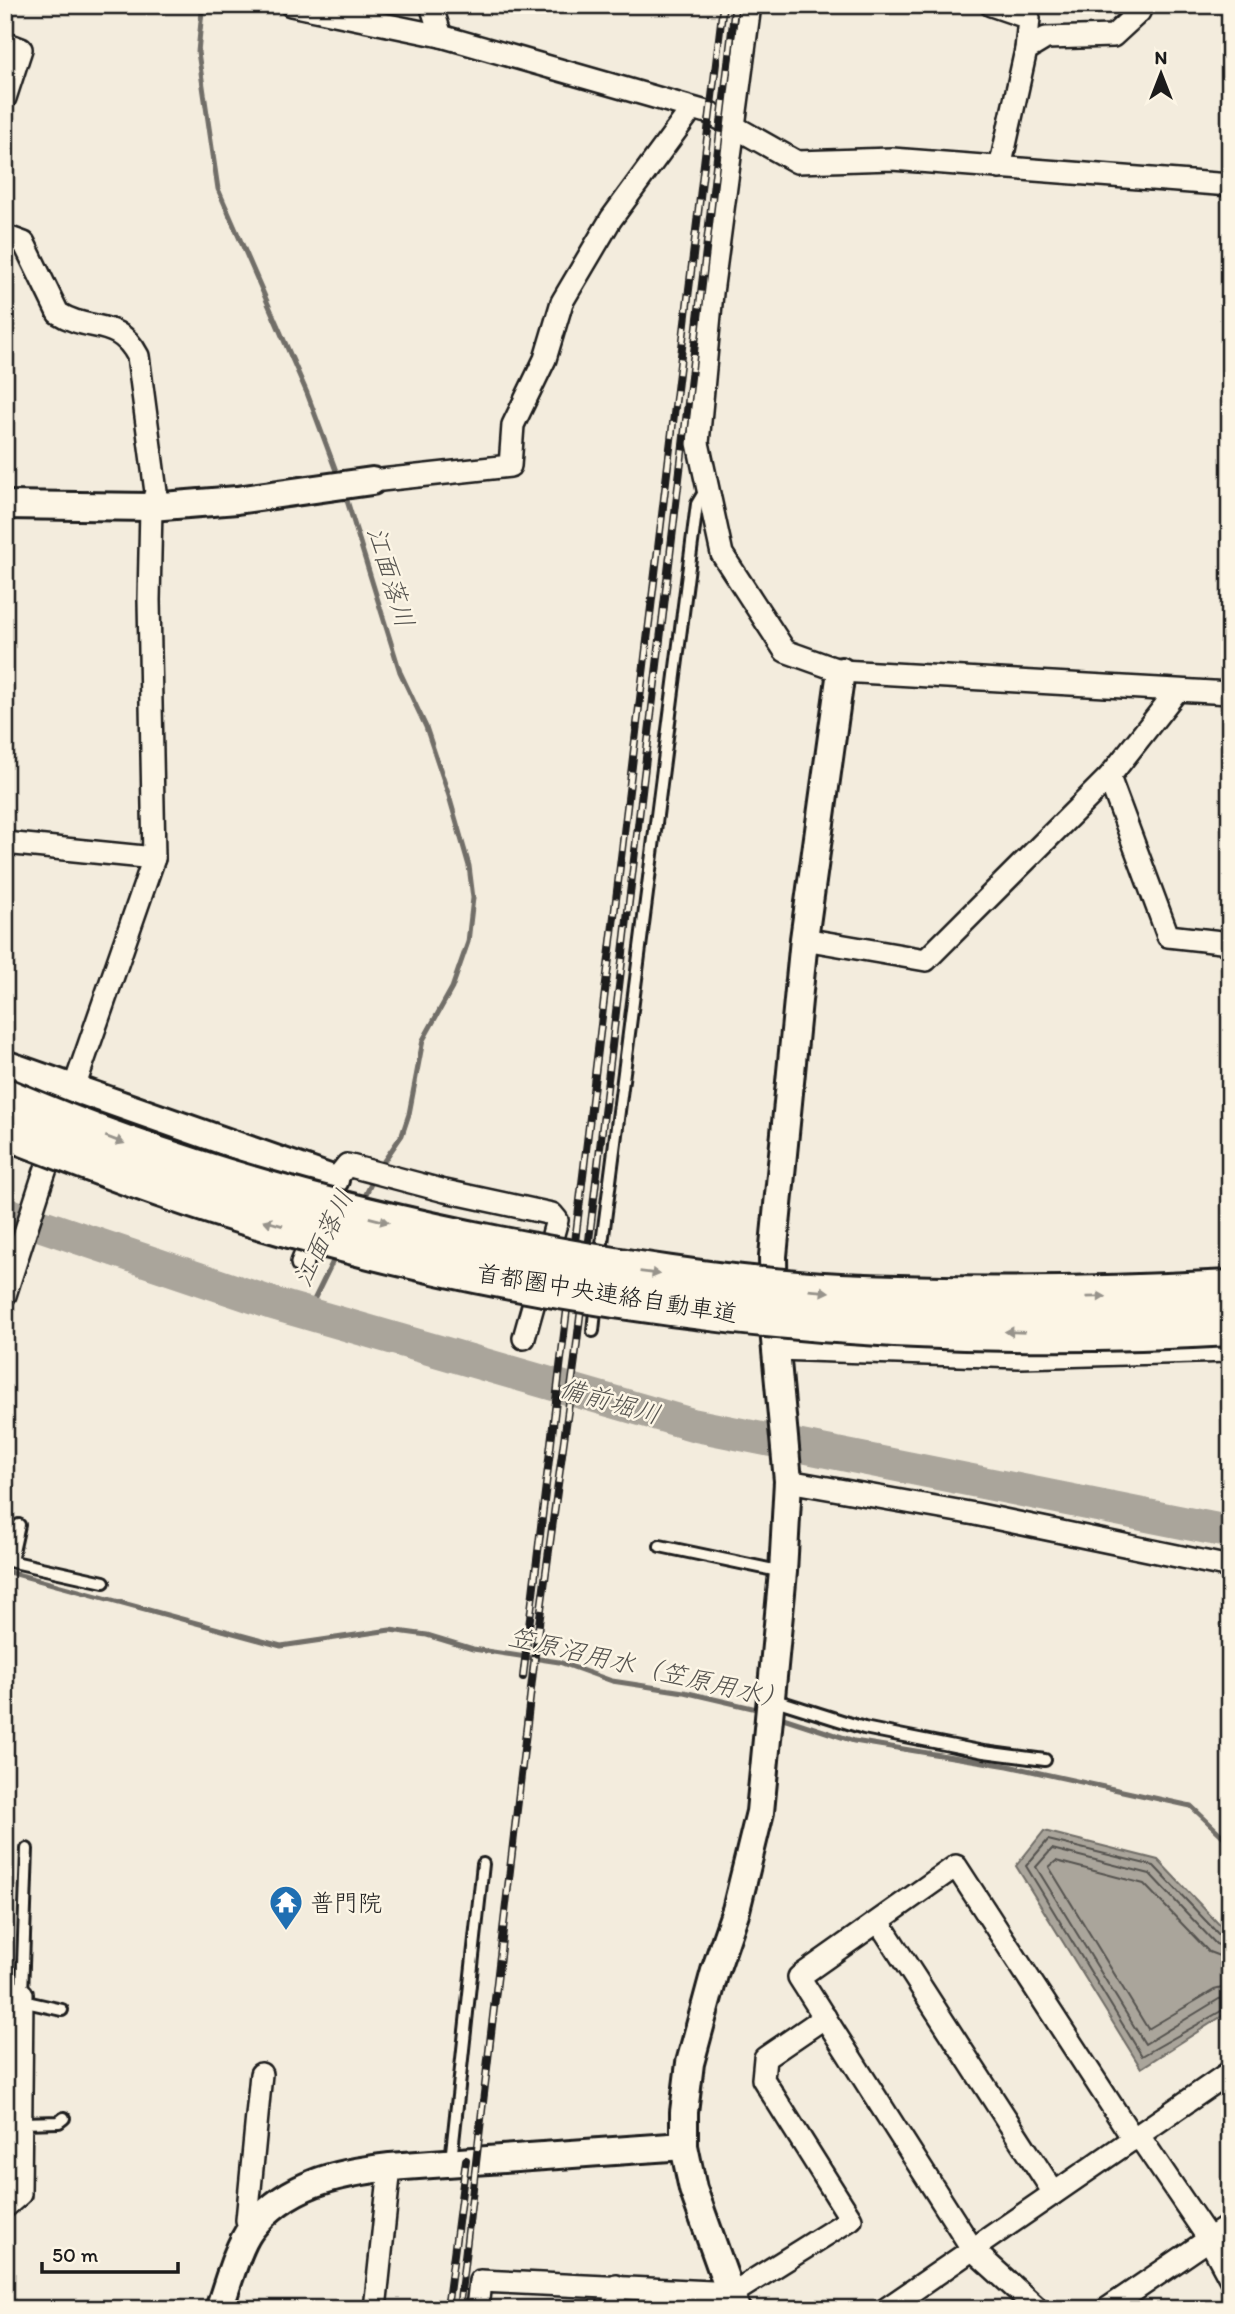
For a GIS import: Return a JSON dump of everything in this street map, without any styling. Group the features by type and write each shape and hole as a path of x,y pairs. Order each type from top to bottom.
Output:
{"highway":[{"name":"首都圏中央連絡自動車道","path":"5,1098 135,1148 323,1206 434,1233 631,1270 727,1283 865,1293 1096,1297 1230,1290"},
{"name":"首都圏中央連絡自動車道","path":"5,1129 132,1178 318,1235 432,1263 624,1300 724,1314 921,1329 1129,1332 1230,1326"}],"street":[{"path":"291,5 441,36 580,74 691,110 710,113 796,162 892,159 1230,185"},
{"path":"431,5 441,36"},
{"path":"750,5 712,293 698,443 722,554 785,651 841,671 1230,693"},
{"path":"991,5 1029,18 1026,50 1000,168"},
{"path":"1026,50 1046,38 1112,36 1139,12 1142,5"},
{"path":"5,43 21,49 5,98"},
{"path":"5,505 151,507 237,500 510,466 513,425 545,359 562,302 611,219 691,110"},
{"path":"5,236 24,243 58,313 68,319 111,329 131,342 138,356 156,492 151,507 149,600 155,858 40,1184 5,1295"},
{"path":"734,2301 693,2189 684,2146 684,2112 690,2063 715,1971 736,1910 760,1812 783,1572 788,1479 783,1407 775,1349 773,1256 804,939 841,671"},
{"path":"804,939 926,960 1109,777 1176,692"},
{"path":"1109,777 1168,936 1230,943"},
{"path":"5,844 155,858"},
{"path":"5,1064 74,1091 335,1180"},
{"path":"302,1263 335,1180 347,1165 444,1191 552,1214 557,1220 524,1338"},
{"path":"775,1349 1020,1357 1230,1351"},
{"path":"788,1479 975,1514 1230,1567"},
{"path":"1038,2309 973,2249 799,1977 956,1866 1136,2138 1209,2239 1230,2278"},
{"path":"879,1922 1054,2193"},
{"path":"5,2207 20,2194 16,2120 16,1995"},
{"path":"477,2309 480,2281 616,2286 734,2301 851,2219 763,2079 765,2057 825,2017"},
{"path":"886,2309 1230,2072"},
{"path":"250,2230 247,2220 261,2074"},
{"path":"219,2309 250,2230 285,2196 344,2172 684,2146"},
{"path":"375,2309 390,2167"},
{"path":"1107,2309 1230,2225"},
{"path":"613,2309 616,2286"}],"lane":[{"path":"593,1331 602,1232 697,504 708,487"},
{"path":"19,1525 8,1560 104,1582"},
{"path":"660,1546 783,1572"},
{"path":"768,1709 984,1752 1045,1760"},
{"path":"27,1849 16,1995 62,2010"},
{"path":"451,2163 483,1864"},
{"path":"16,2120 59,2122 64,2118"}],"water":[{"path":"1044,1831 1158,1860 1230,1936 1230,2011 1141,2068 1016,1866"}],"waterway":[{"name":"江面落川","path":"193,5 202,11 198,52 218,189 307,393 339,479"},
{"name":"江面落川","path":"345,494 400,672 426,727 449,796 469,866 473,898 468,942 452,988 423,1040 409,1114 402,1135 384,1161"},
{"name":"江面落川","path":"362,1202 373,1180"},
{"name":"備前堀川","path":"5,1213 271,1303 694,1425 1230,1532"},
{"name":"江面落川","path":"308,1312 336,1255"},
{"name":"笠原沼用水（笠原用水）","path":"5,1571 281,1646 390,1630 427,1635 473,1649 559,1662 612,1681 684,1692 761,1710"},
{"name":"笠原沼用水（笠原用水）","path":"777,1716 854,1741 1008,1766 1191,1806 1230,1843"}],"railway":[{"path":"523,1677 723,5"},
{"path":"459,2309 536,1646 575,1359 735,5"},
{"path":"447,2309 466,2160"}],"place":[{"name":"普門院","path":"286,1932"}]}
